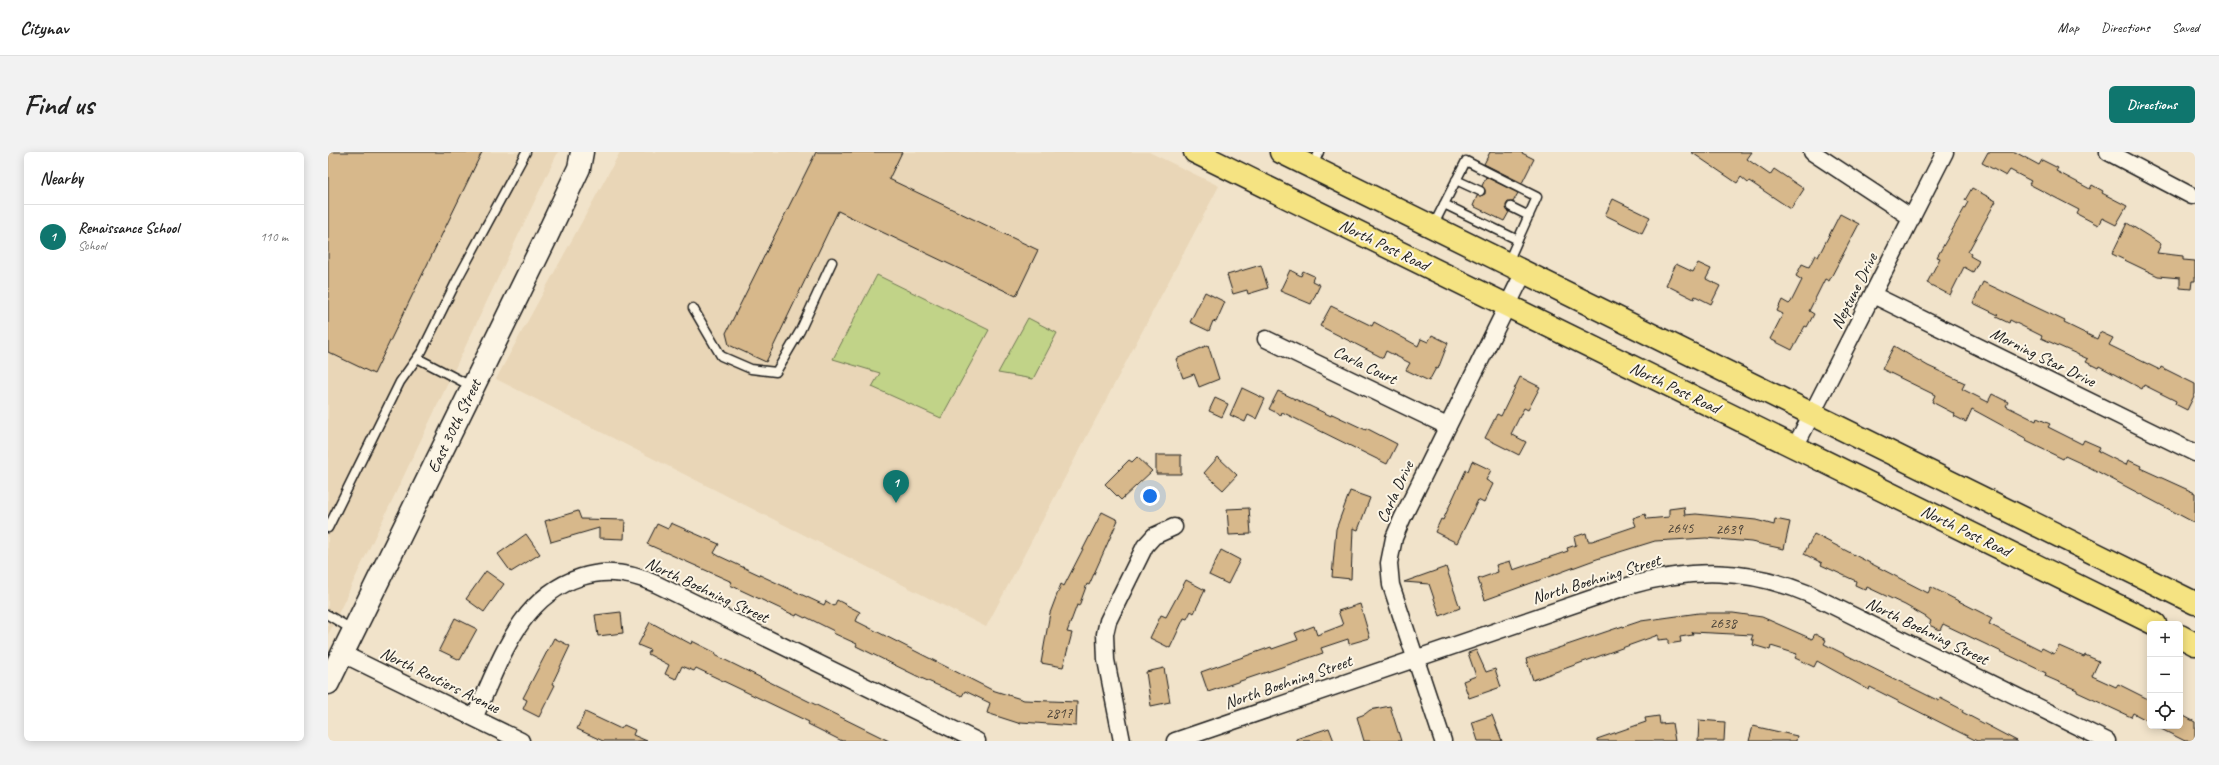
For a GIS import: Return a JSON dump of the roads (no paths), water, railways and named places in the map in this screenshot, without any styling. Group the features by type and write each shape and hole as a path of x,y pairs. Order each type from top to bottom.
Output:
{"main road":[{"name":"North Post Road","path":"1195,152 2149,621"},
{"path":"1281,152 1316,160 1433,227 2195,603"},
{"name":"East 30th Street","path":"328,683 585,157"},
{"path":"2183,638 2195,644"}],"street":[{"path":"1812,152 1912,218"},
{"name":"Neptune Drive","path":"1795,447 1945,152"},
{"path":"2108,152 2192,196"},
{"name":"Carla Drive","path":"1443,741 1392,592 1389,563 1394,538 1402,519 1507,306 1516,268"},
{"name":"Morning Star Drive","path":"1873,295 2195,453"},
{"name":"Carla Court","path":"1266,339 1447,426"},
{"path":"1122,741 1106,660 1106,634 1108,621 1145,546 1154,536 1174,527"},
{"name":"North Boehning Street","path":"474,718 516,631 532,607 553,589 572,580 593,574 614,573 635,576 656,584 977,741"},
{"name":"North Boehning Street","path":"1175,741 1645,581 1687,573 1731,574 1767,580 1808,594 2107,741"},
{"name":"North Routiers Avenue","path":"343,654 521,741"}],"lane":[{"path":"328,528 400,382 417,358 526,152"},
{"path":"1433,227 1466,161 1537,198 1518,240 1516,268"},
{"path":"1456,180 1480,191"},
{"path":"1444,204 1518,240"},
{"path":"1511,207 1529,216"},
{"path":"693,308 721,356 752,369 776,372 800,331 832,262"},
{"path":"417,358 473,387"},
{"path":"328,615 354,631"}],"place":[{"name":"Renaissance School","path":"896,503"}]}
